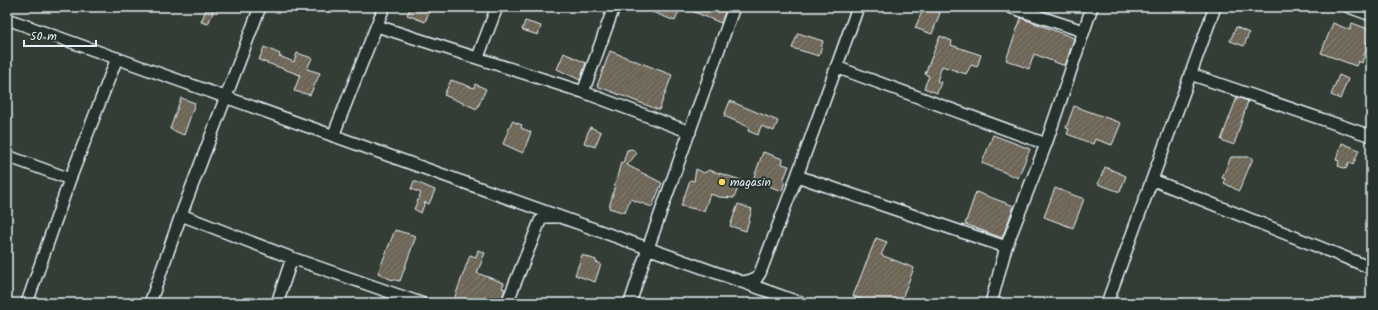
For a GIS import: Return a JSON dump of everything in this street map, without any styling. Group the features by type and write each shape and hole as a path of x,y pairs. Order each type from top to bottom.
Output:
{"street":[{"path":"150,303 181,215 260,7"},
{"path":"334,136 384,7"},
{"path":"478,57 497,7"},
{"path":"583,92 614,7"},
{"path":"630,303 648,248 734,7"},
{"path":"743,282 756,280 760,273 858,7"},
{"path":"1010,7 1083,31"},
{"path":"991,303 1006,247 1046,144 1092,7"},
{"path":"1107,303 1215,7"},
{"path":"1349,7 1371,15"},
{"path":"7,19 801,303"},
{"path":"377,26 478,57 583,92 690,132"},
{"path":"27,303 70,179 117,58"},
{"path":"836,67 1046,144"},
{"path":"1190,74 1371,136"},
{"path":"7,156 70,179"},
{"path":"797,176 1006,247"},
{"path":"1153,180 1371,268"},
{"path":"181,215 292,258 421,303"},
{"path":"507,303 540,221 545,217 559,216"},
{"path":"277,303 292,258"}],"building":[{"path":"411,7 431,7 425,22 407,15"},
{"path":"640,7 681,7 675,21"},
{"path":"682,7 727,7 721,23"},
{"path":"924,7 940,7 938,12 940,13 932,34 915,28"},
{"path":"206,10 214,10 208,24 201,22"},
{"path":"1021,18 1074,38 1065,66 1034,54 1029,69 1006,60"},
{"path":"525,21 541,26 538,35 522,30"},
{"path":"1333,23 1350,30 1352,23 1371,30 1362,63 1358,61 1356,66 1321,53"},
{"path":"1236,27 1249,33 1244,46 1230,41"},
{"path":"798,33 823,41 819,56 792,48"},
{"path":"940,36 952,41 951,45 981,55 977,67 971,65 966,74 942,66 937,81 941,82 937,93 924,88 929,76 925,74"},
{"path":"264,47 280,54 279,56 294,62 297,53 312,58 307,69 320,73 310,95 294,91 300,75 259,60"},
{"path":"610,51 672,75 659,110 597,86"},
{"path":"564,53 586,63 580,80 557,69"},
{"path":"1339,75 1348,79 1340,99 1331,95"},
{"path":"451,80 474,88 475,84 486,89 477,109 444,95"},
{"path":"1237,97 1248,101 1234,145 1221,140"},
{"path":"181,98 195,103 184,135 170,129"},
{"path":"730,101 778,121 774,131 761,126 758,135 748,131 749,127 724,116"},
{"path":"1074,106 1121,123 1112,145 1095,139 1093,144 1067,134 1069,129 1066,128"},
{"path":"512,121 522,125 521,128 531,132 523,153 503,144"},
{"path":"590,127 601,132 595,147 584,143"},
{"path":"993,135 1030,149 1018,178 982,163"},
{"path":"1342,143 1359,150 1353,165 1349,163 1346,169 1338,166 1339,161 1336,160"},
{"path":"632,149 637,153 627,165 662,183 652,207 630,199 625,213 609,208 621,162 623,163 627,150"},
{"path":"763,152 783,159 782,164 789,166 783,181 785,182 782,191 753,180"},
{"path":"1231,157 1253,158 1239,191 1224,183 1225,179 1222,178"},
{"path":"1105,167 1126,176 1120,192 1098,184"},
{"name":"magasin","path":"696,169 704,173 709,170 741,180 734,198 719,197 710,194 704,211 681,206 690,180 694,181"},
{"path":"414,181 435,190 429,204 425,202 421,213 414,209 421,193 411,189"},
{"path":"1055,188 1084,199 1073,228 1044,217"},
{"path":"976,192 1014,206 1002,238 965,224"},
{"path":"738,204 752,209 746,231 730,226"},
{"path":"395,230 416,236 400,281 390,279 378,273"},
{"path":"876,238 887,242 881,255 914,268 900,303 871,303 853,296"},
{"path":"478,250 485,253 477,273 504,283 502,288 505,289 500,303 453,302 470,255 476,257"},
{"path":"582,255 596,260 596,262 601,264 595,282 575,275"}],"place":[{"name":"magasin","path":"722,182"}]}
